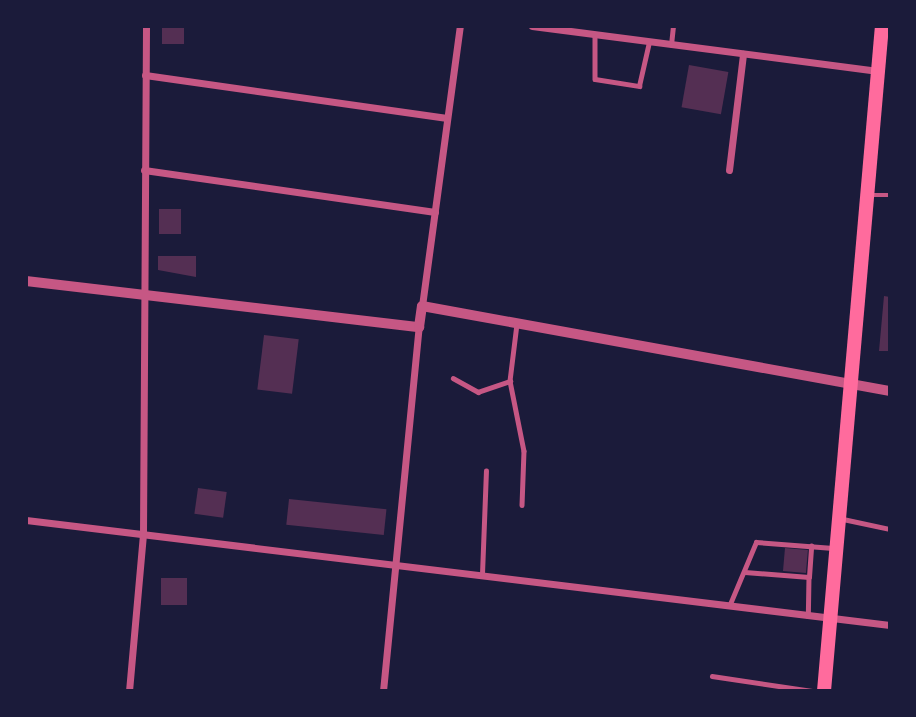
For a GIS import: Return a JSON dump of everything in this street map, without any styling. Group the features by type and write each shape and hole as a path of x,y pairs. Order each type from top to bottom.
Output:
{"main road":[{"path":"824,691 882,26"}],"street":[{"path":"129,691 143,534 146,26"},
{"path":"383,691 419,327 460,26"},
{"path":"532,26 878,71"},
{"path":"729,170 743,54"},
{"path":"145,75 447,118"},
{"path":"144,170 435,212"},
{"path":"26,281 144,297 419,327"},
{"path":"422,306 890,391"},
{"path":"26,520 890,625"}],"lane":[{"path":"671,45 673,26"},
{"path":"595,35 595,79 639,86 649,42"},
{"path":"867,195 890,195"},
{"path":"517,324 510,381 524,451 522,505"},
{"path":"453,378 478,392 510,381"},
{"path":"482,574 486,471"},
{"path":"840,518 890,529"},
{"path":"730,604 756,541 838,548"},
{"path":"808,616 811,546"},
{"path":"745,572 809,577"},
{"path":"712,676 812,691"}],"building":[{"path":"162,26 184,26 184,44 162,44"},
{"path":"689,65 728,72 721,114 682,107"},
{"path":"159,209 181,209 181,234 159,234"},
{"path":"158,256 196,256 196,277 158,270"},
{"path":"884,296 890,297 890,351 879,351"},
{"path":"264,335 299,339 292,394 257,390"},
{"path":"198,488 227,492 223,518 194,514"},
{"path":"289,499 386,509 384,535 286,525"},
{"path":"785,548 808,550 806,573 783,571"},
{"path":"161,578 187,578 187,605 161,605"}]}
